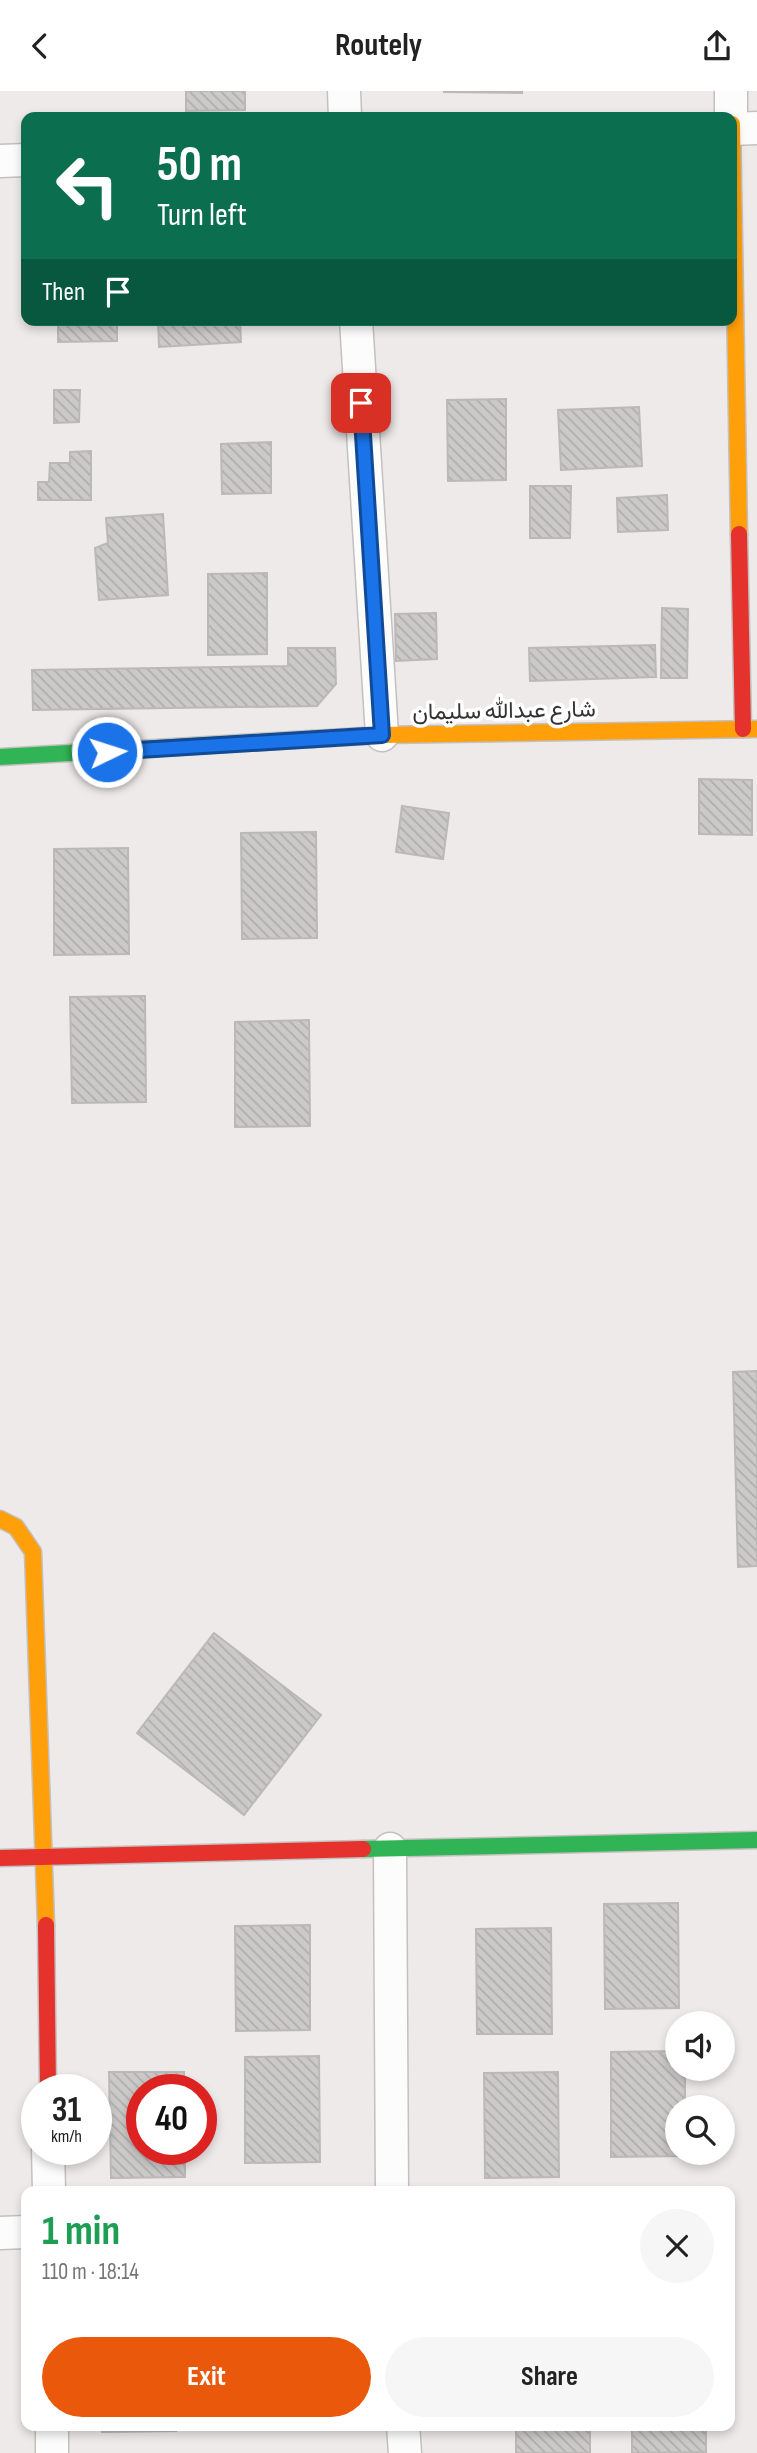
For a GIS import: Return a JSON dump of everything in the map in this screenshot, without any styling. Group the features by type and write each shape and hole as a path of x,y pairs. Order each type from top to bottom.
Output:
{"street":[{"path":"344,91 345,112"},
{"path":"731,91 731,112"},
{"path":"737,129 757,128"},
{"path":"0,161 21,160"},
{"path":"737,296 750,729"},
{"path":"356,326 382,735"},
{"name":"شارع عبدالله سليمان","path":"0,757 382,735 750,729"},
{"path":"0,1519 16,1527 33,1552 45,1857 48,2074"},
{"path":"0,1858 757,1840"},
{"path":"390,1849 392,2186"},
{"path":"48,2165 49,2186"},
{"path":"0,2233 21,2232"},
{"path":"52,2431 52,2453"},
{"path":"403,2431 405,2453"}],"building":[{"path":"186,91 245,91 245,110 186,111"},
{"path":"522,91 522,93 444,92"},
{"path":"58,326 117,326 117,341 58,342"},
{"path":"158,326 240,326 241,342 159,347"},
{"path":"54,390 80,390 79,422 54,423"},
{"path":"506,399 506,480 448,481 447,400"},
{"path":"639,407 642,466 561,470 558,410"},
{"path":"271,442 271,493 222,494 221,444"},
{"path":"91,451 91,500 38,500 38,482 49,482 50,463 70,463 70,452"},
{"path":"530,486 571,486 570,538 530,538"},
{"path":"667,495 668,530 618,532 617,498"},
{"path":"163,514 168,595 99,600 95,548 108,543 106,518"},
{"path":"267,573 267,654 208,655 208,574"},
{"path":"662,608 688,609 687,678 661,678"},
{"path":"436,613 437,659 396,661 395,614"},
{"path":"655,645 656,677 530,681 529,648"},
{"path":"288,648 335,648 336,684 317,706 33,710 32,670 288,666"},
{"path":"699,779 752,780 752,835 699,834"},
{"path":"402,806 449,813 443,859 396,852"},
{"path":"316,832 317,938 242,939 241,833"},
{"path":"128,848 129,954 54,955 54,849"},
{"path":"145,996 146,1102 72,1103 70,997"},
{"path":"309,1020 310,1126 235,1127 235,1022"},
{"path":"757,1371 757,1566 738,1567 733,1372"},
{"path":"214,1633 321,1715 244,1815 137,1733"},
{"path":"678,1903 679,2008 605,2009 604,1904"},
{"path":"310,1925 310,2030 236,2031 235,1926"},
{"path":"551,1928 552,2034 477,2034 476,1929"},
{"path":"665,2051 665,2081 685,2081 685,2095 665,2095 665,2156 611,2157 611,2052"},
{"path":"319,2056 320,2162 245,2163 245,2057"},
{"path":"184,2072 126,2074 126,2165 185,2165 185,2177 111,2178 112,2074 109,2074"},
{"path":"558,2072 559,2177 485,2178 484,2073"},
{"path":"102,2431 176,2431 102,2432"},
{"path":"516,2431 590,2431 590,2453 516,2453"},
{"path":"632,2431 706,2431 706,2452 632,2453"}],"traffic: fast":[{"path":"0,757 312,739"},
{"path":"363,1849 757,1840"}],"traffic: slow":[{"path":"735,326 739,534"},
{"path":"312,739 382,735 757,729"},
{"path":"0,1519 16,1527 33,1552 46,1925"}],"traffic: jam":[{"path":"739,534 743,729"},
{"path":"0,1858 363,1849"},
{"path":"46,1925 48,2074"}],"route":[{"path":"107,752 382,735 361,403"}]}
